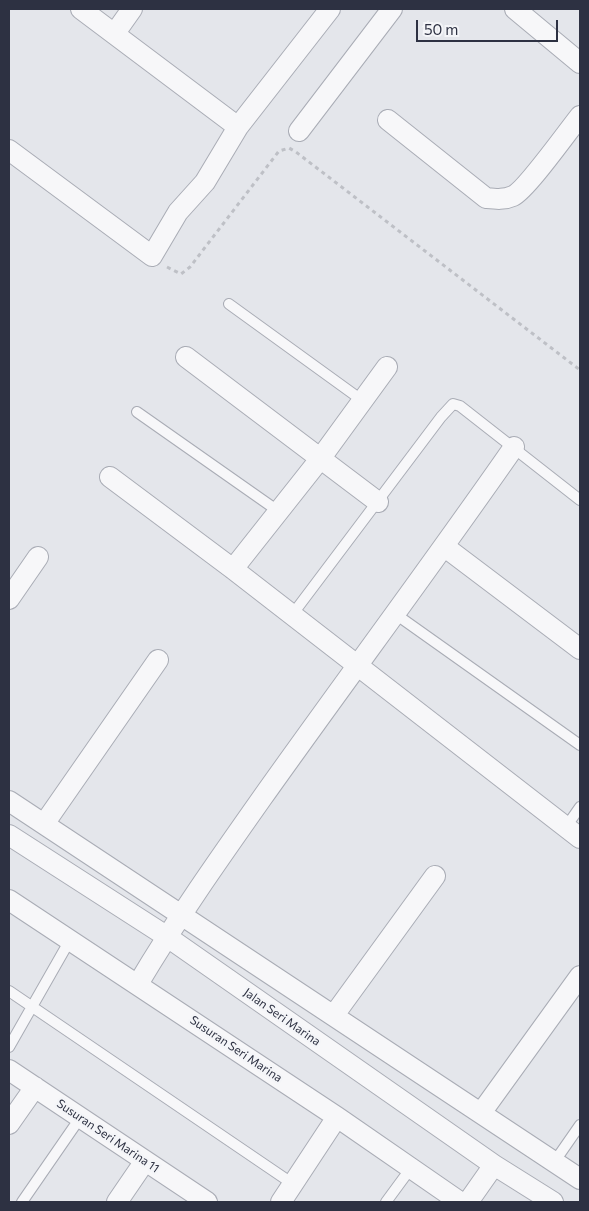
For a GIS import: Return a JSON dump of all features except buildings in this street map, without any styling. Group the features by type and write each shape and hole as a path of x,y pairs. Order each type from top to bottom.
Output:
{"street":[{"path":"81,9 116,33 238,127"},
{"path":"116,33 132,9"},
{"path":"9,150 152,256 178,212 205,182 238,127 330,9"},
{"path":"299,131 392,9"},
{"path":"515,9 580,63"},
{"path":"388,120 486,198 500,200 515,196 526,185 580,116"},
{"path":"186,356 378,502"},
{"path":"233,569 320,459 387,367"},
{"path":"138,984 180,914 394,613 445,547 514,447"},
{"path":"110,478 233,569 573,832"},
{"path":"445,547 580,649"},
{"path":"9,599 38,557"},
{"path":"44,824 158,660"},
{"path":"9,801 580,1179"},
{"name":"Jalan Seri Marina","path":"9,835 166,936 494,1165 552,1202"},
{"path":"334,1015 435,876"},
{"name":"Susuran Seri Marina","path":"9,900 337,1117 460,1202"},
{"path":"481,1113 580,976"},
{"name":"Susuran Seri Marina 11","path":"9,1070 145,1161 194,1199"},
{"path":"9,1124 35,1088"},
{"path":"281,1202 337,1117"},
{"path":"117,1202 145,1161"},
{"path":"468,1202 494,1165"}],"lane":[{"path":"229,304 363,401"},
{"path":"292,615 441,417 453,404 460,406 580,500"},
{"path":"137,412 278,511"},
{"path":"394,613 580,746"},
{"path":"573,832 580,807"},
{"path":"9,1047 70,940"},
{"path":"9,991 293,1184"},
{"path":"22,1202 80,1118"},
{"path":"555,1162 580,1125"},
{"path":"386,1202 411,1168"}],"path":[{"path":"152,256 181,274 190,267 279,151 289,148 580,370"}]}
